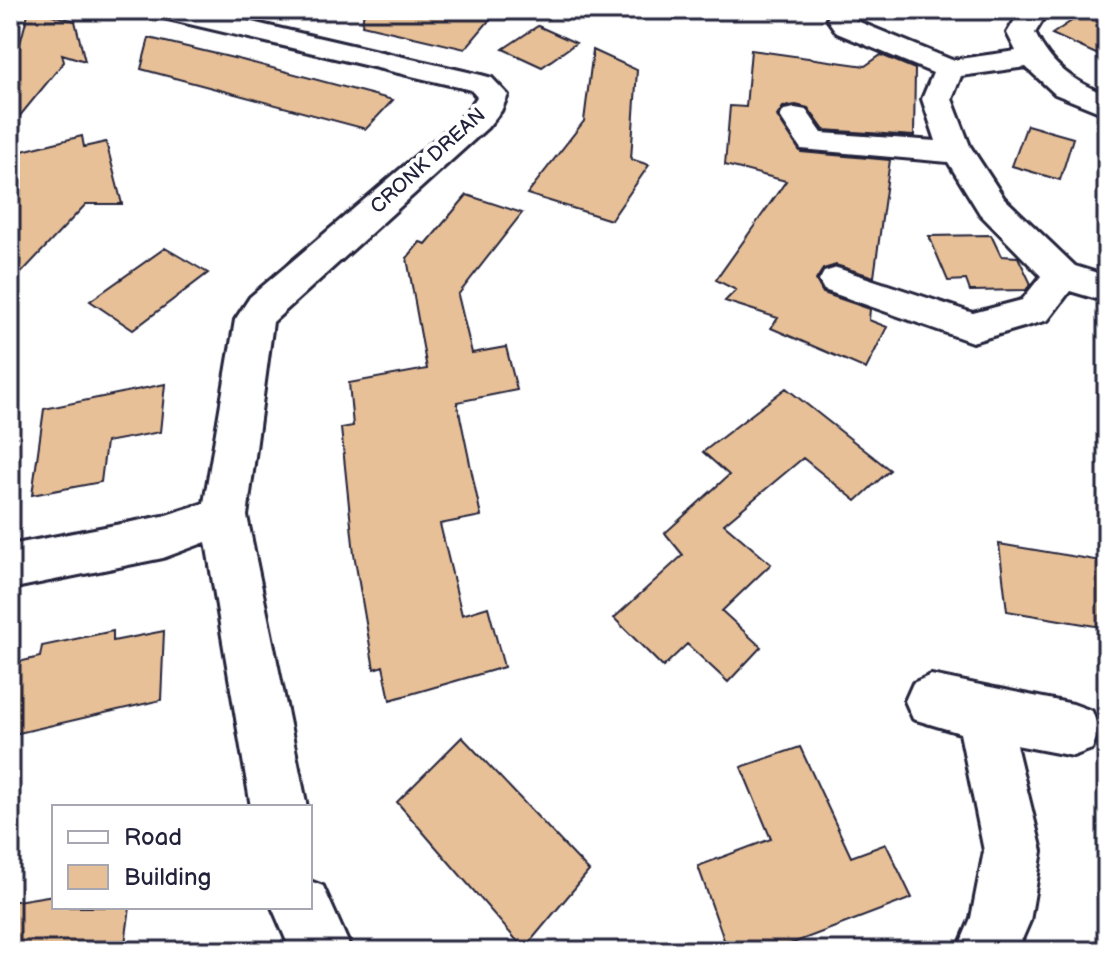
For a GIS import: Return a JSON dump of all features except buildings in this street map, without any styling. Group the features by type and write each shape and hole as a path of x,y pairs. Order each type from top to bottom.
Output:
{"street":[{"name":"CRONK DREAN","path":"165,10 481,84 493,95 486,111 476,121 263,307 254,320 224,516 279,805"},
{"path":"847,10 841,19 847,27 949,69 1031,58"},
{"path":"1031,11 1021,33 1031,58 1054,81 1107,106"},
{"path":"949,69 937,99 958,153 992,206 1062,275 1107,289"},
{"path":"795,117 812,142 958,153"},
{"path":"837,281 885,280 972,328 1035,310 1062,275"},
{"path":"10,567 163,537 224,516"},
{"path":"987,951 1000,921 1013,851 956,707 1073,730"},
{"path":"303,909 322,951"}]}
